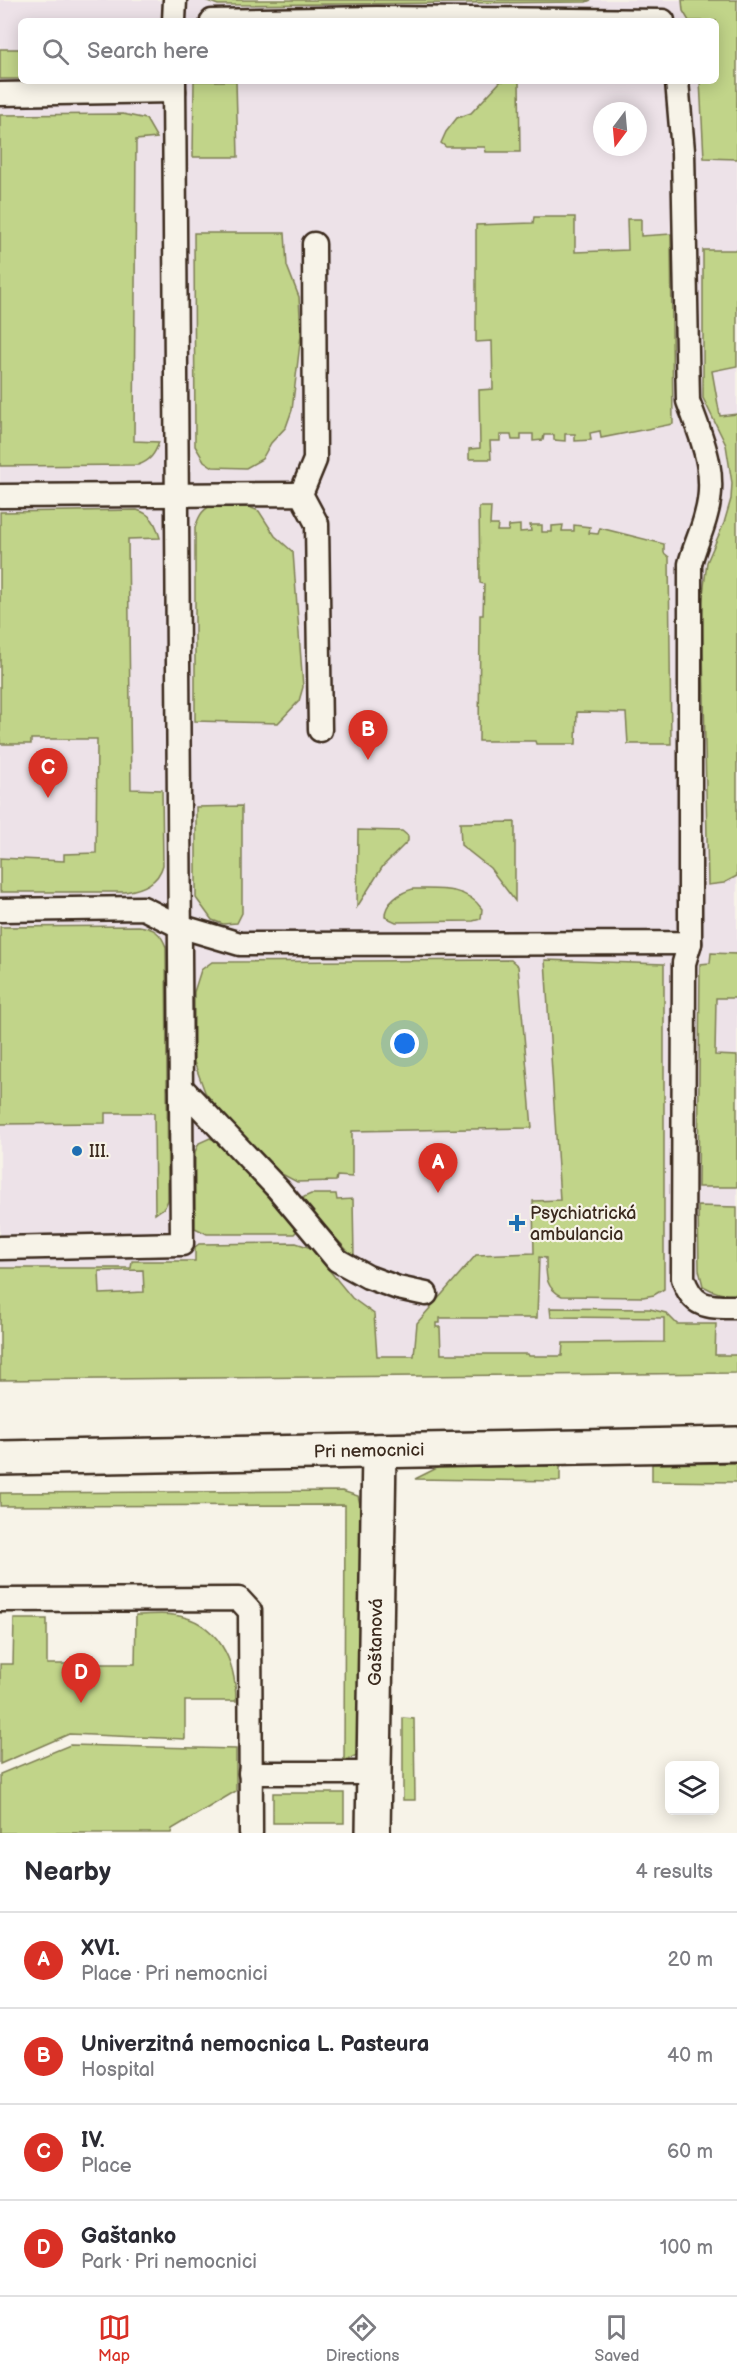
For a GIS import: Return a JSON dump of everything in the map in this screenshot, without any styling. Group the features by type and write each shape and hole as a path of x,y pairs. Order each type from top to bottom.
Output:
{"street":[{"name":"Pri nemocnici","path":"0,1458 737,1444"},
{"name":"Gaštanová","path":"373,1833 379,1451"}],"lane":[{"path":"174,18 175,0"},
{"path":"377,18 663,14"},
{"path":"677,84 683,151 688,401 701,430 711,488 707,514 690,564 690,943 684,963 683,1278 688,1294 699,1304 737,1307"},
{"path":"0,94 174,86 182,1244 0,1248"},
{"path":"301,494 315,460 314,244"},
{"path":"0,496 301,494"},
{"path":"301,494 317,524 320,730"},
{"path":"0,910 143,908 179,926 240,944 690,943"},
{"path":"181,1087 278,1190 337,1260 368,1277 398,1288 426,1294"},
{"path":"0,1600 239,1599 250,1611 251,1833"},
{"path":"250,1773 374,1773"}],"shaded area":[{"path":"0,0 737,0 737,1373 0,1380"}],"green space":[{"path":"205,0 591,0 586,2 218,5"},
{"path":"682,0 737,0 737,159 704,158 700,84 719,84 719,18 687,18 683,11"},
{"path":"0,49 18,49 18,79 0,79"},
{"path":"194,84 236,84 238,157 193,157"},
{"path":"498,84 519,84 520,152 486,152 485,147 446,147 441,143 457,118 471,113"},
{"path":"123,114 146,119 157,138 136,140 134,441 159,442 152,457 138,465 0,466 0,115"},
{"path":"534,217 575,217 575,252 628,250 627,219 641,219 641,236 671,234 673,424 601,438 600,431 590,433 591,440 575,441 575,434 565,434 565,441 554,440 554,435 544,435 543,440 533,441 533,434 521,434 521,440 512,440 511,435 500,435 500,441 490,441 491,459 469,459 469,449 480,448 479,390 493,389 492,341 476,342 476,225 533,223"},
{"path":"194,233 285,233 287,266 299,297 301,335 292,410 286,427 271,443 262,459 246,468 213,467 204,461 195,446"},
{"path":"703,250 737,250 737,366 712,371 720,416 737,414 737,876 724,883 708,885 702,603 707,562 724,523 731,499 732,483 726,445 703,398"},
{"path":"211,506 249,507 259,511 275,536 293,552 303,687 299,701 278,723 195,721 195,528 202,512"},
{"path":"479,507 491,507 490,525 498,525 497,531 508,531 509,526 520,525 520,532 531,531 530,525 542,525 542,532 552,532 552,526 563,525 562,531 574,531 574,525 590,527 589,533 598,534 600,528 664,544 664,553 669,557 671,744 628,744 626,713 577,712 576,744 479,741 480,615 483,615 484,584 480,583"},
{"path":"137,510 153,520 160,538 128,539 131,789 162,790 163,865 161,871 149,884 125,892 0,892 0,858 64,861 64,854 96,853 97,739 31,739 31,744 0,744 0,512"},
{"path":"242,806 242,913 237,923 223,924 212,920 196,898 196,807"},
{"path":"515,822 515,901 490,868 461,845 460,823"},
{"path":"358,830 402,831 408,836 408,841 383,866 357,907"},
{"path":"413,889 451,890 468,896 482,909 481,919 396,922 385,917 387,907 394,899"},
{"path":"139,926 156,932 166,947 168,1200 165,1207 155,1214 154,1113 105,1113 105,1123 0,1124 0,927"},
{"path":"711,953 737,954 737,998 716,998 715,1055 737,1056 737,1187 698,1187 700,964 710,963"},
{"path":"511,960 518,966 532,1128 352,1131 352,1177 337,1176 336,1181 297,1182 278,1172 222,1115 205,1092 194,1062 194,992 201,970 212,962"},
{"path":"545,960 664,964 664,1289 654,1295 643,1297 562,1296 549,1285 546,1258 539,1257 537,1318 440,1318 440,1323 436,1323 436,1327 440,1327 441,1354 562,1356 563,1343 664,1342 664,1318 551,1317 550,1308 650,1309 666,1313 677,1324 716,1324 715,1355 737,1355 737,1373 0,1380 0,1268 131,1268 132,1261 195,1261 195,1247 199,1244 296,1243 311,1248 352,1298 374,1314 377,1356 414,1356 417,1323 476,1255 534,1253 533,1201 560,1200","holes":["143,1270 144,1292 100,1294 99,1271"]},
{"path":"210,1138 227,1150 297,1231 294,1234 207,1234 195,1228 195,1152 199,1143"},
{"path":"311,1194 336,1194 337,1200 353,1199 354,1258 303,1202 304,1197"},
{"path":"698,1206 737,1207 737,1295 720,1293 703,1286 699,1270"},
{"path":"737,1463 737,1482 652,1481 652,1464"},
{"path":"560,1466 560,1481 415,1479 439,1467"},
{"path":"342,1491 358,1496 360,1504 361,1745 357,1755 344,1761 345,1505 0,1506 0,1493"},
{"path":"169,1614 189,1619 202,1625 213,1634 222,1645 228,1658 236,1701 185,1701 185,1739 69,1734 0,1764 0,1664 13,1664 14,1619 47,1619 47,1664 135,1664 136,1615"},
{"path":"403,1718 414,1719 415,1800 403,1800"},
{"path":"70,1745 236,1749 236,1791 172,1829 171,1833 0,1833 0,1774"},
{"path":"273,1793 344,1793 344,1823 273,1823"}],"place":[{"name":"Univerzitná nemocnica L. Pasteura","path":"368,760"},
{"name":"IV.","path":"48,798"},
{"name":"III.","path":"77,1151"},
{"name":"XVI.","path":"438,1193"},
{"name":"Psychiatrická ambulancia","path":"517,1223"},
{"name":"Gaštanko","path":"81,1703"}]}
